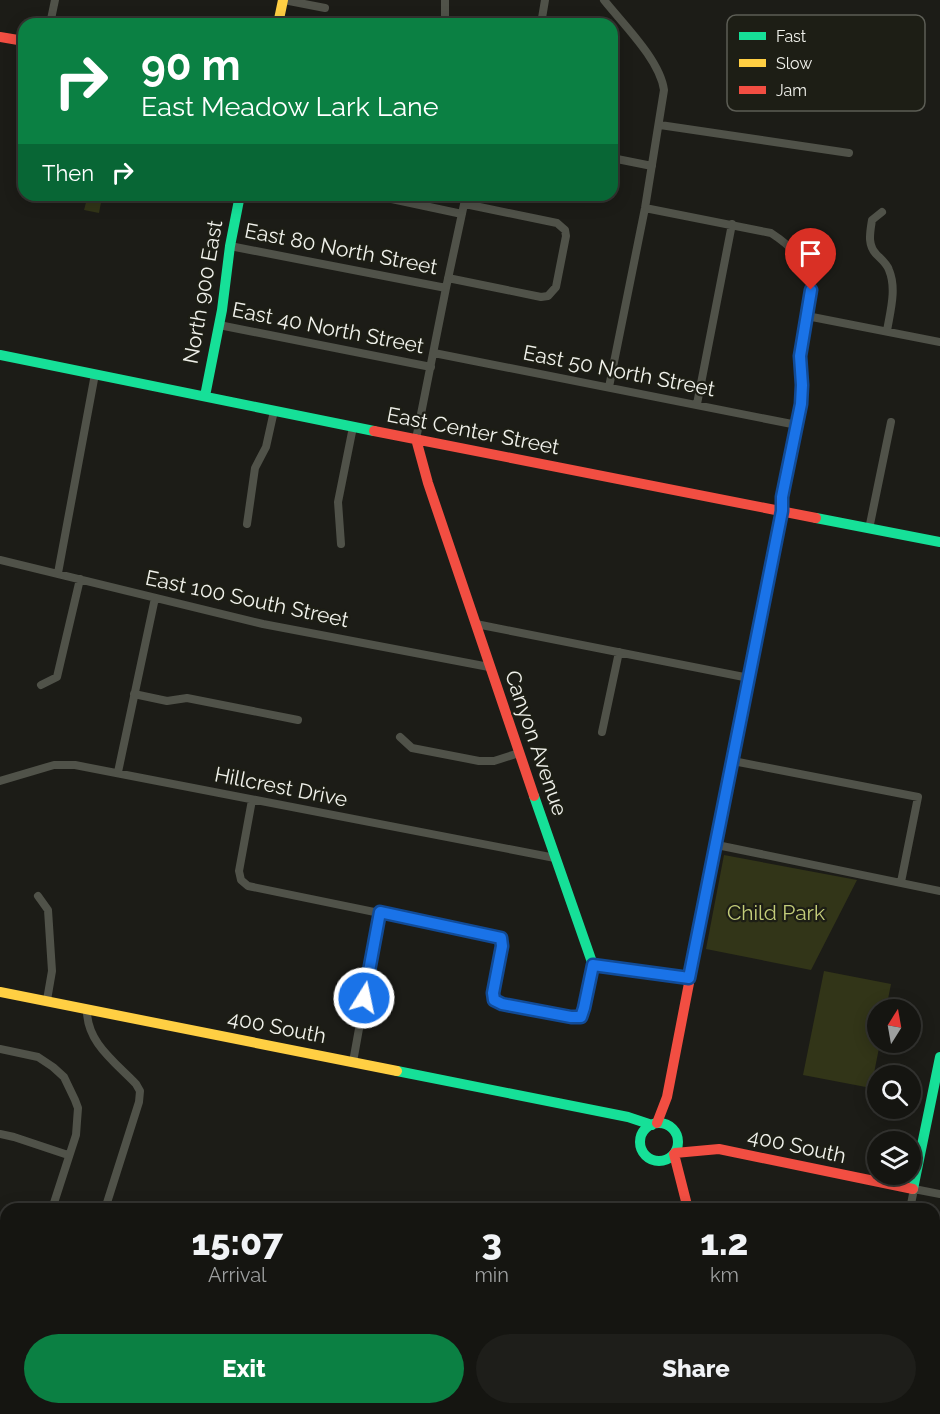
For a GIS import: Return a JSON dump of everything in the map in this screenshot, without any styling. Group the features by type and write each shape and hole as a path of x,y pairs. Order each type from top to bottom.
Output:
{"street":[{"path":"51,18 55,0"},
{"path":"280,18 284,0 325,8"},
{"path":"445,0 445,18"},
{"path":"542,18 545,0"},
{"path":"604,0 656,65 662,77 664,98 645,208 609,387"},
{"path":"0,37 18,40"},
{"path":"660,125 849,153"},
{"path":"618,159 652,166"},
{"name":"North 900 East","path":"205,396 239,201"},
{"path":"401,201 462,214"},
{"path":"416,439 465,201"},
{"path":"448,278 541,297 548,296 556,287 566,236 565,230 557,223 465,204"},
{"path":"640,1143 643,1131 654,1124 667,1097 782,511 782,497 802,385 800,356 811,283 790,247 771,233 645,208"},
{"path":"882,212 872,220 869,240 874,252 888,267 892,278 893,290 886,331"},
{"path":"697,404 732,224"},
{"name":"East 80 North Street","path":"230,246 446,288"},
{"path":"807,316 940,342"},
{"name":"East 40 North Street","path":"219,325 431,367"},
{"name":"East 50 North Street","path":"434,353 796,425"},
{"name":"East Center Street","path":"0,355 940,542"},
{"path":"58,573 95,374"},
{"path":"247,524 255,468 266,447 274,411"},
{"path":"869,529 891,423"},
{"path":"341,544 338,502 353,427"},
{"name":"Canyon Avenue","path":"416,439 428,483 489,667 593,965"},
{"name":"East 100 South Street","path":"0,560 262,624 489,667"},
{"path":"41,685 57,676 80,579"},
{"path":"118,772 155,598"},
{"path":"476,624 749,678"},
{"path":"602,732 619,652"},
{"path":"134,694 167,700 187,698 298,720"},
{"path":"400,737 412,748 479,761 495,761 519,753"},
{"path":"733,761 918,797 901,882"},
{"name":"Hillcrest Drive","path":"0,782 54,765 65,764 118,772 555,858"},
{"path":"252,800 239,872 241,880 248,886 501,938 502,946 493,993 494,1000 502,1004 581,1017 593,965 689,978"},
{"path":"717,845 940,891"},
{"path":"38,896 48,910 52,970 47,1000"},
{"path":"352,1062 380,912"},
{"name":"400 South","path":"0,992 654,1124"},
{"path":"87,1009 87,1022 95,1042 141,1092 107,1203"},
{"path":"0,1049 38,1057 53,1067 64,1077 78,1108 76,1135 54,1203"},
{"path":"911,1203 936,1100 940,1057"},
{"path":"656,1161 666,1160 674,1153 678,1142 669,1119 667,1097"},
{"path":"617,1116 634,1130 643,1153 670,1169 681,1179"},
{"path":"654,1124 668,1126 676,1135"},
{"path":"0,1134 68,1155"},
{"name":"400 South","path":"676,1135 686,1143 707,1149"},
{"name":"400 South","path":"674,1153 719,1149 914,1189"},
{"path":"681,1179 687,1161 696,1151"},
{"path":"674,1153 687,1203"},
{"path":"914,1189 940,1194"}],"green space":[{"path":"86,201 101,201 99,213 84,210"},
{"name":"Child Park","path":"724,855 857,880 811,970 706,949"},
{"path":"824,971 891,984 888,999 867,999 867,1053 878,1053 876,1065 867,1065 867,1087 803,1075"}],"traffic: fast":[{"path":"205,396 222,310 230,246 239,201"},
{"path":"0,355 374,431"},
{"path":"816,518 940,542"},
{"path":"534,796 593,965 689,978"},
{"path":"913,1189 940,1057"},
{"path":"397,1071 628,1117 652,1125"},
{"path":"659,1123 672,1129 678,1142 672,1155 659,1161 646,1155 640,1142 646,1129 659,1123"}],"traffic: slow":[{"path":"279,18 283,0"},
{"path":"754,647 781,511"},
{"path":"0,992 397,1071"}],"traffic: jam":[{"path":"0,37 18,40"},
{"path":"374,431 816,518"},
{"path":"416,439 428,483 534,796"},
{"path":"657,1123 667,1097 754,647"},
{"path":"675,1153 719,1149 913,1189"},
{"path":"674,1154 686,1203"}],"route":[{"path":"364,998 380,912 501,938 502,946 493,993 494,1000 502,1004 581,1017 593,965 689,978 717,845 801,404 800,356 811,290"}]}
